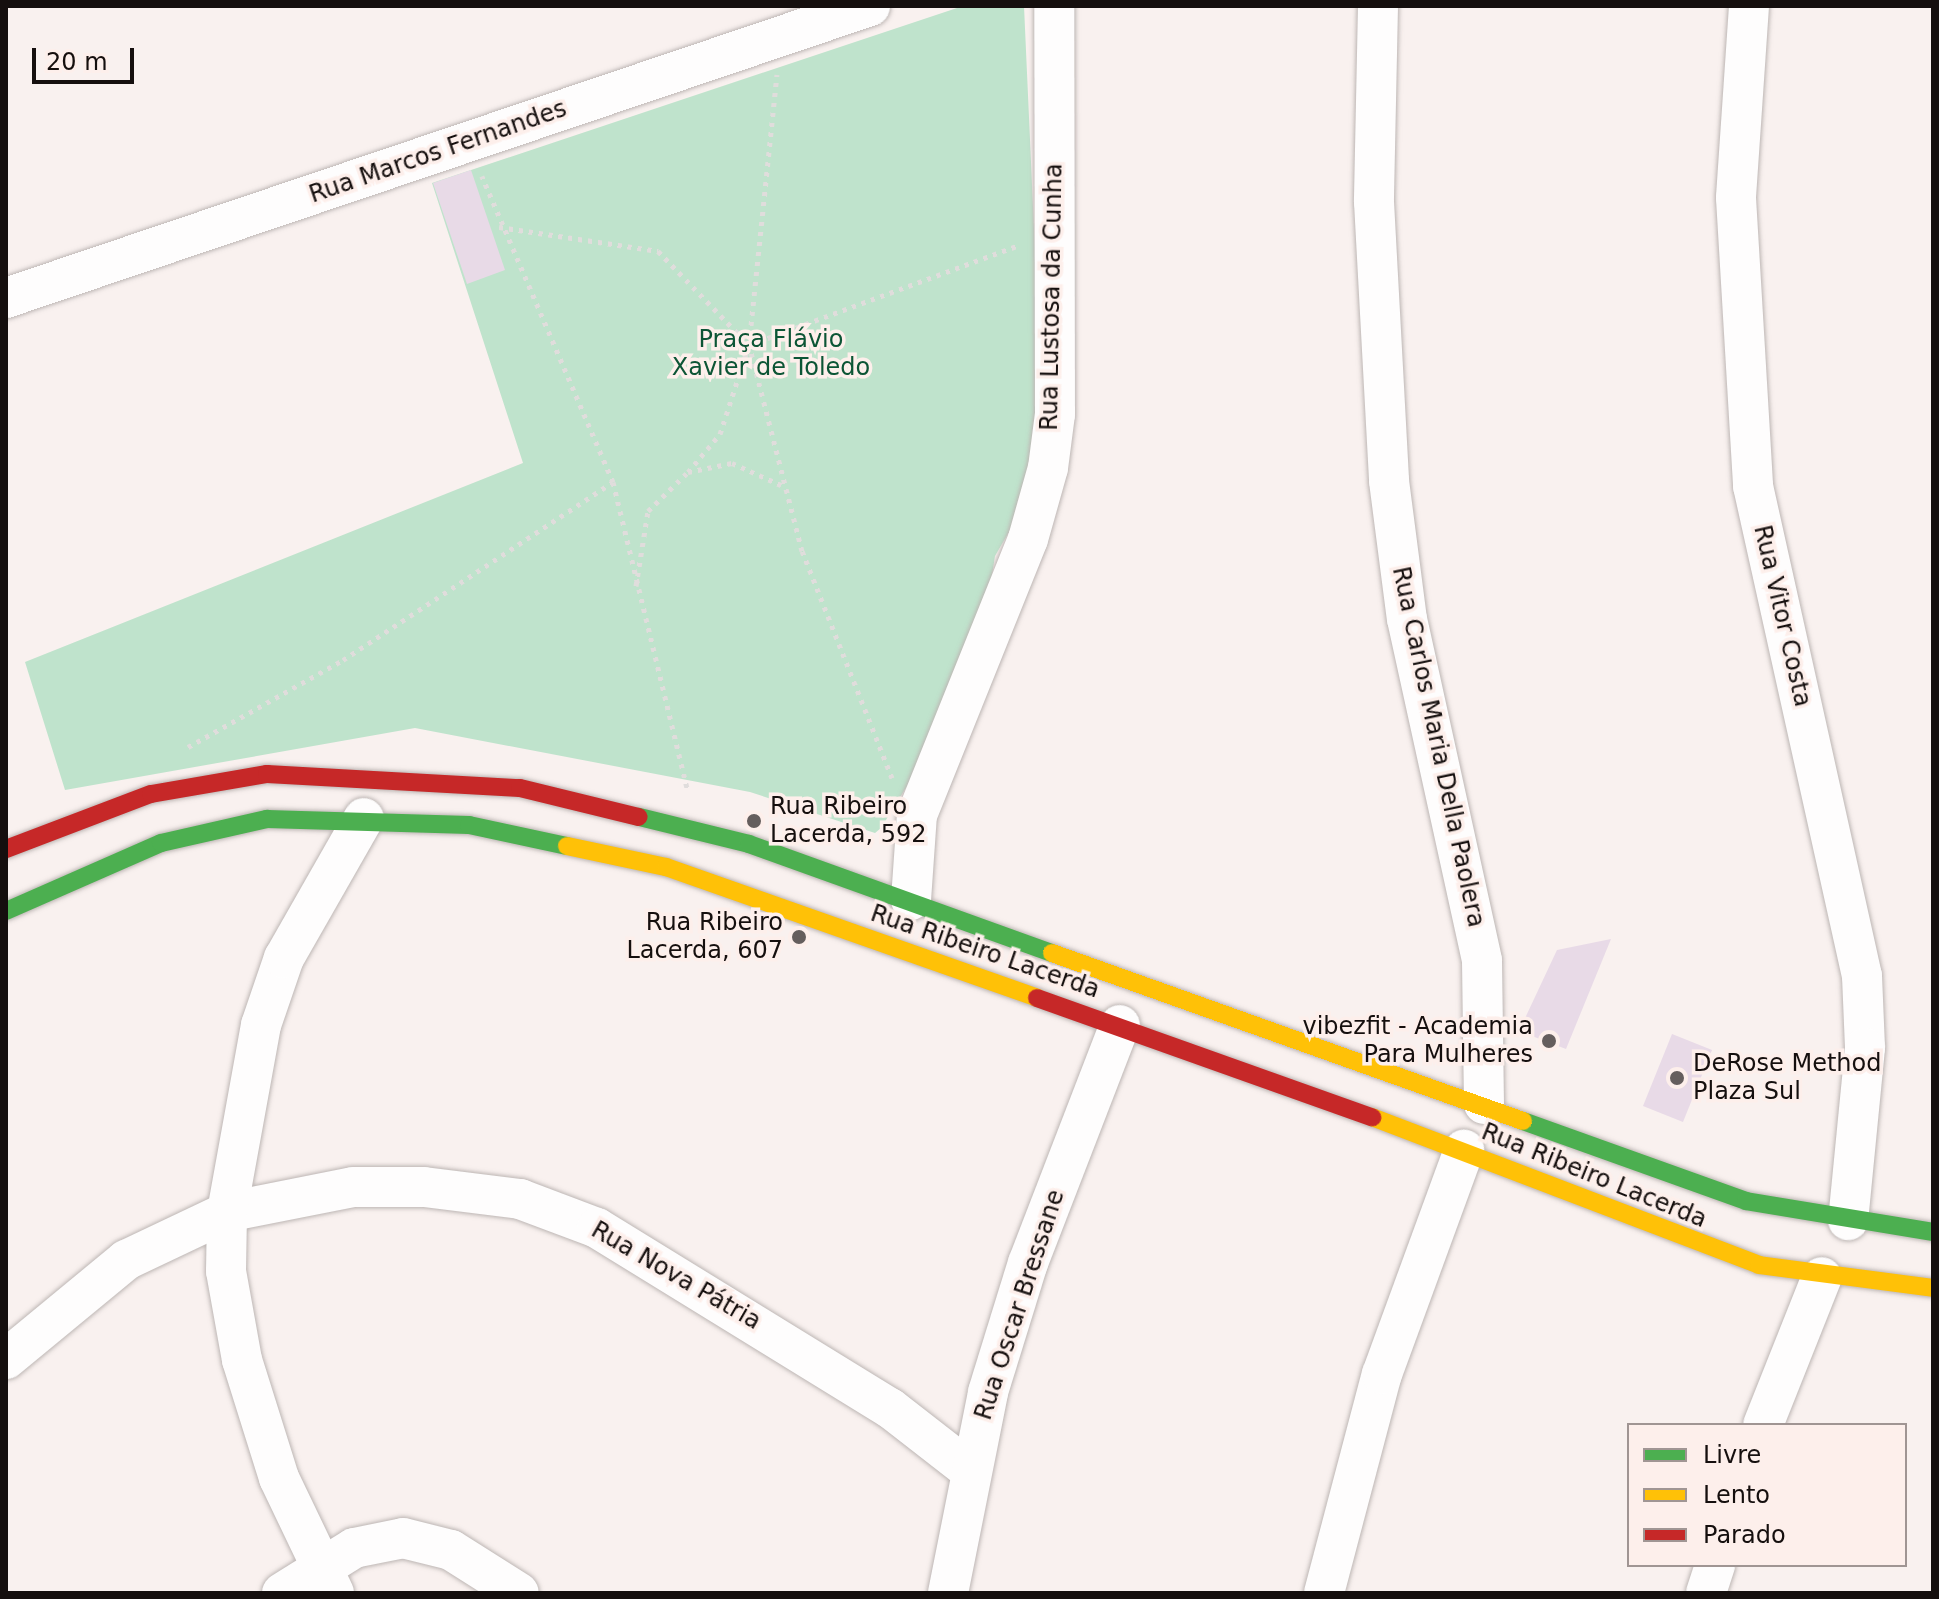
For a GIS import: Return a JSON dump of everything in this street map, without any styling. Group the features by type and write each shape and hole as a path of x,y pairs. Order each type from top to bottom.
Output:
{"street":[{"name":"Rua Marcos Fernandes","path":"6,298 870,6"},
{"name":"Rua Lustosa da Cunha","path":"911,900 917,815 1028,539 1048,468 1055,414 1054,6"},
{"name":"Rua Carlos Maria Della Paolera","path":"1378,6 1374,202 1389,481 1407,619 1482,961 1484,1104"},
{"name":"Rua Vitor Costa","path":"1749,6 1736,198 1753,486 1862,976 1865,1048 1848,1220"},
{"name":"Rua Ribeiro Lacerda","path":"6,849 151,794 214,781 322,773 440,778 628,809 911,900 1484,1104 1746,1201 1933,1232"},
{"name":"Rua Ribeiro Lacerda","path":"6,911 161,843 267,819 364,818 469,825 666,867 1120,1025 1464,1150 1660,1232 1822,1277 1933,1288"},
{"path":"327,1579 279,1478 242,1360 226,1271 227,1212 257,1040 284,958 364,818"},
{"name":"Rua Oscar Bressane","path":"948,1593 971,1471 1028,1263 1120,1025"},
{"path":"1324,1593 1382,1374 1464,1150"},
{"name":"Rua Nova Pátria","path":"6,1359 126,1260 227,1212 353,1187 424,1187 520,1199 564,1214 665,1264 890,1408 971,1471"},
{"path":"1764,1423 1822,1277"},
{"path":"282,1593 327,1579 403,1538 451,1550 519,1593"},
{"path":"1706,1593 1714,1567"}],"path":[{"path":"635,591 648,511 688,472 720,434 749,345 777,69"},
{"path":"470,141 499,227 613,482 635,591 688,798"},
{"path":"499,227 658,251 749,345 782,485 894,782"},
{"path":"749,345 1036,239"},
{"path":"688,472 732,463 782,485"},
{"path":"184,749 343,660 613,482"}],"green space":[{"name":"Praça Flávio Xavier de Toledo","path":"963,6 1024,6 1043,429 1024,506 995,556 984,627 941,731 881,828 875,833 750,792 415,728 65,790 25,662 523,463 432,183"}],"building":[{"path":"471,170 505,270 467,284 433,183"},
{"path":"1611,939 1566,1049 1519,1031 1557,950"},
{"name":"DeRose Method Plaza Sul","path":"1672,1034 1712,1050 1683,1122 1643,1106"}],"traffic: fast":[{"path":"639,817 749,844 1052,953"},
{"path":"6,911 161,843 267,819 469,825 567,846"},
{"path":"1523,1121 1746,1201 1933,1232"}],"traffic: slow":[{"path":"567,846 666,867 1037,998"},
{"path":"1052,953 1523,1121"},
{"path":"1372,1117 1759,1265 1933,1288"}],"traffic: jam":[{"path":"6,849 151,794 267,774 520,788 639,817"},
{"path":"1037,998 1372,1117"}],"place":[{"name":"Rua Ribeiro Lacerda, 592","path":"754,821"},
{"name":"Rua Ribeiro Lacerda, 607","path":"799,937"},
{"name":"vibezfit - Academia Para Mulheres","path":"1549,1041"},
{"name":"DeRose Method Plaza Sul","path":"1677,1078"}]}
